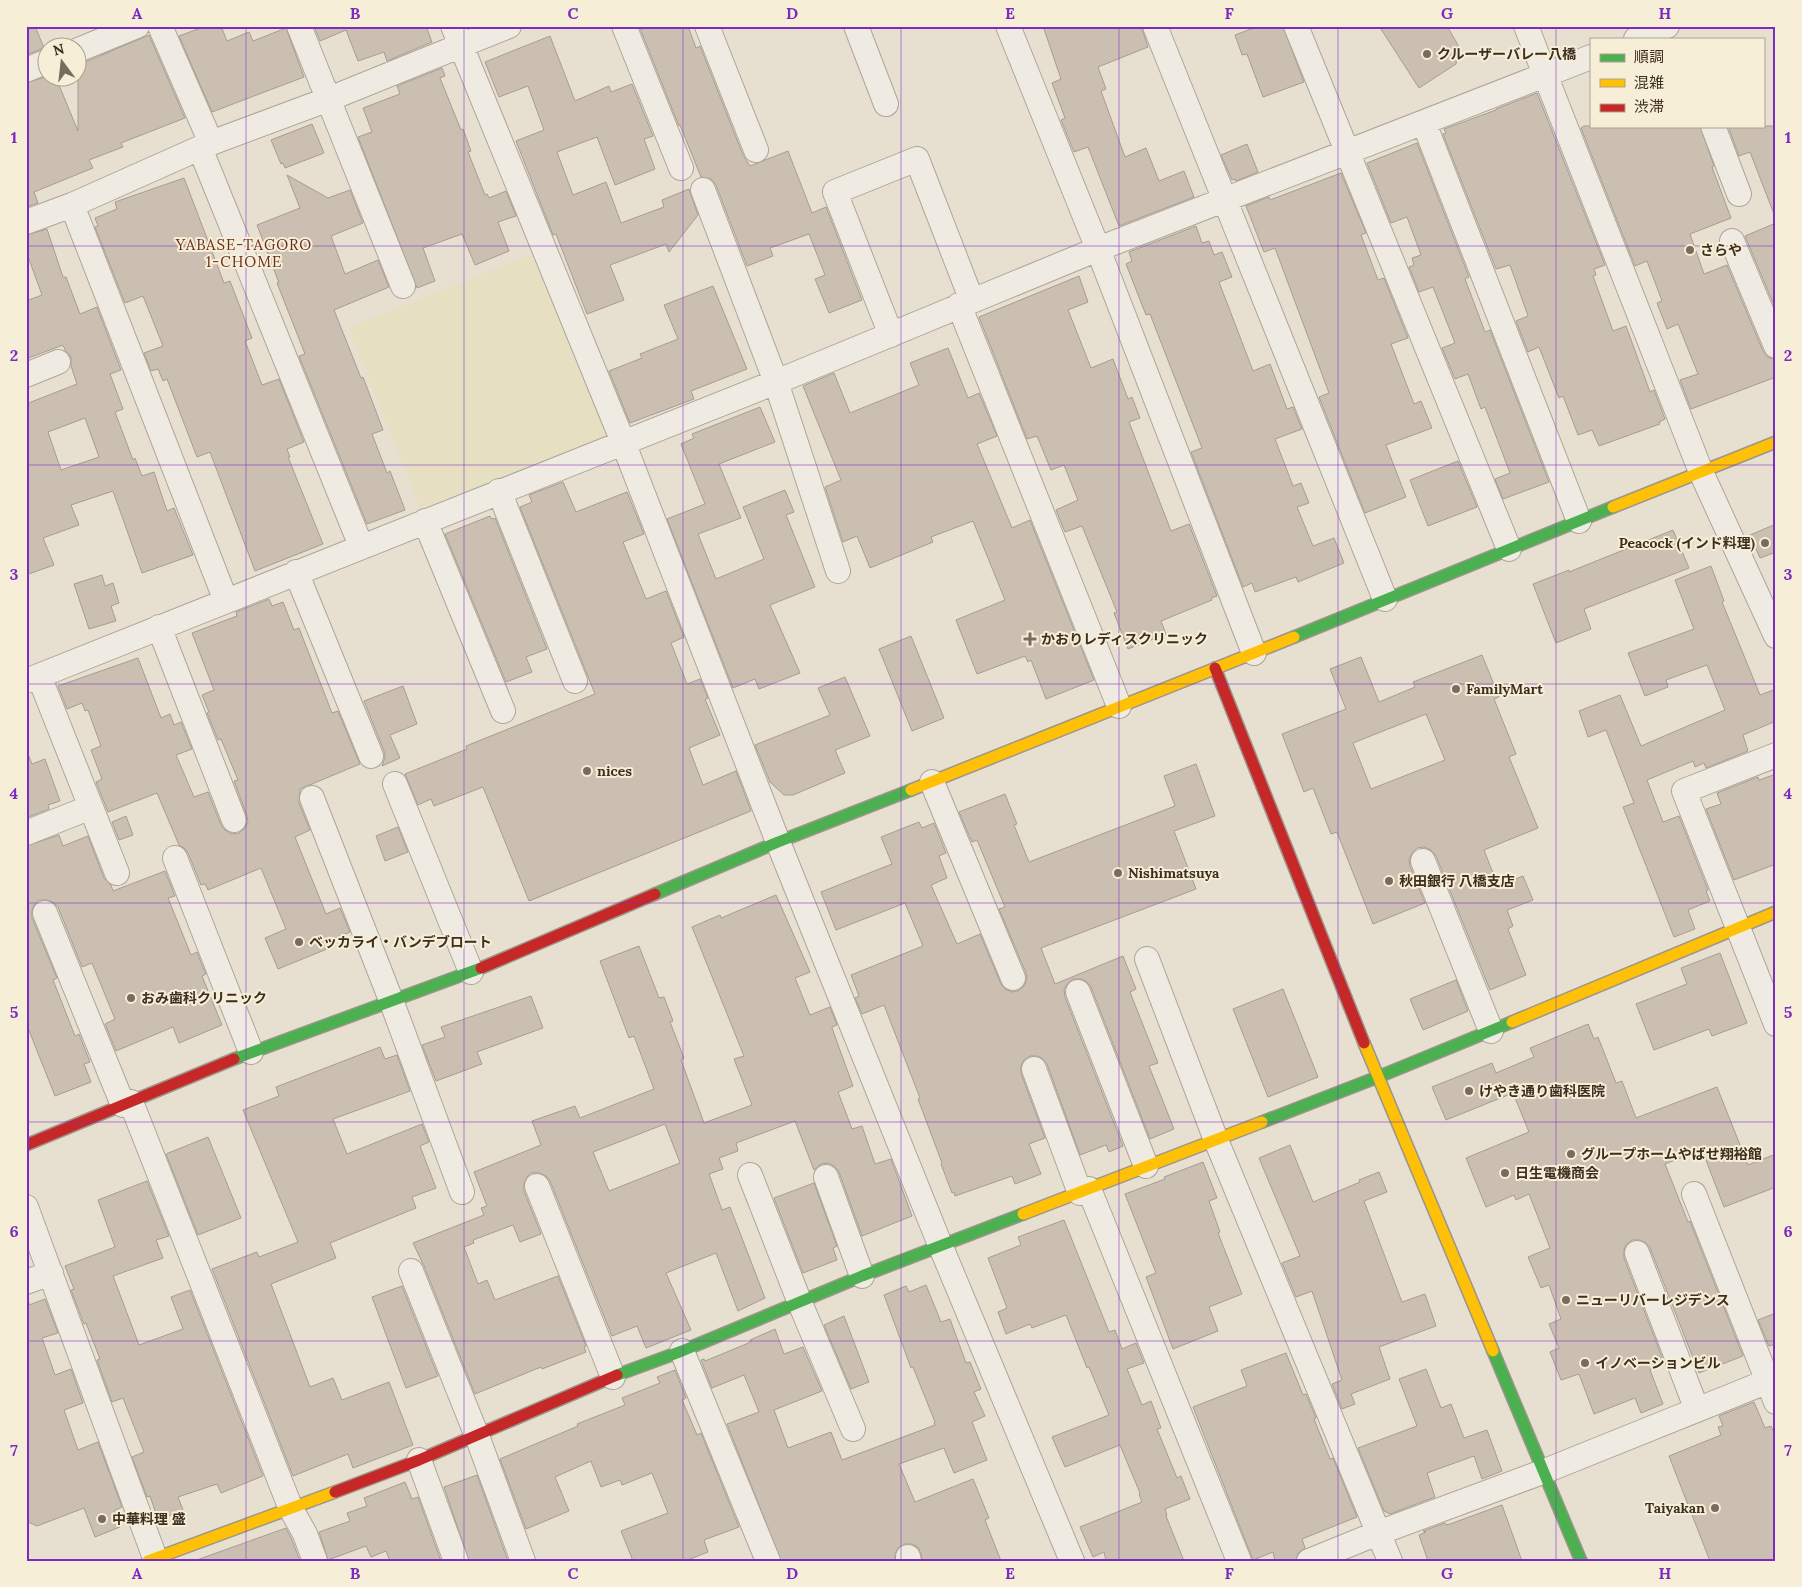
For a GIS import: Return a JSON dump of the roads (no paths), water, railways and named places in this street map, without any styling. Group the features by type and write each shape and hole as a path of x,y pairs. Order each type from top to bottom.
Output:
{"street":[{"path":"88,46 137,26"},
{"path":"160,26 361,546"},
{"path":"299,26 403,286"},
{"path":"26,222 72,205 206,146 329,99 456,36 509,26"},
{"path":"624,26 681,168"},
{"path":"707,26 756,150"},
{"path":"856,26 886,104"},
{"path":"1008,26 1098,249 1254,654"},
{"path":"1155,26 1385,599"},
{"path":"1296,26 1509,549"},
{"path":"1526,26 1701,472 1776,636"},
{"path":"1638,38 1667,26"},
{"path":"1675,26 1680,38"},
{"path":"456,36 623,442 778,842 941,1247 1072,1561"},
{"path":"117,873 91,806 33,679 361,546 776,382 1098,249 1590,57"},
{"path":"26,70 38,65"},
{"path":"1424,123 1579,520"},
{"path":"1715,128 1739,194"},
{"path":"891,335 835,192 917,159 966,303 1120,706"},
{"path":"703,190 776,382 838,571"},
{"path":"72,205 226,601"},
{"path":"1732,241 1776,346"},
{"path":"26,375 58,362"},
{"path":"26,1145 251,1052 471,972 778,842 1254,654 1579,520 1776,442"},
{"path":"499,491 575,681"},
{"path":"425,521 503,711"},
{"path":"296,572 371,756"},
{"path":"159,627 234,820"},
{"path":"1215,668 1378,1077 1545,1470 1581,1561"},
{"path":"1776,755 1684,792 1776,1024"},
{"path":"932,782 1013,978"},
{"path":"395,784 471,972"},
{"path":"312,798 391,1000 462,1192"},
{"path":"26,833 91,806"},
{"path":"175,858 251,1052"},
{"path":"1423,861 1491,1031"},
{"path":"26,1207 153,1560 291,1510 419,1460 614,1377 800,1303 862,1276 1378,1077 1776,912"},
{"path":"46,913 127,1104 291,1510 304,1534 315,1561"},
{"path":"1147,959 1216,1140 1390,1561"},
{"path":"1078,992 1146,1166"},
{"path":"1034,1069 1239,1561"},
{"path":"750,1175 800,1303 854,1429"},
{"path":"826,1178 862,1276"},
{"path":"537,1186 614,1377"},
{"path":"1310,1561 1697,1410 1773,1387 1694,1194"},
{"path":"1637,1253 1697,1410"},
{"path":"411,1271 523,1561"},
{"path":"26,1282 51,1273"},
{"path":"682,1351 768,1561"},
{"path":"419,1460 456,1561"}],"place":[{"name":"クルーザーバレー八橋","path":"1427,54"},
{"name":"さらや","path":"1690,250"},
{"name":"Peacock (インド料理)","path":"1765,543"},
{"name":"かおりレディスクリニック","path":"1030,639"},
{"name":"FamilyMart","path":"1456,689"},
{"name":"nices","path":"587,771"},
{"name":"Nishimatsuya","path":"1118,873"},
{"name":"秋田銀行 八橋支店","path":"1389,881"},
{"name":"ベッカライ・バンデブロート","path":"299,942"},
{"name":"おみ歯科クリニック","path":"131,998"},
{"name":"けやき通り歯科医院","path":"1469,1091"},
{"name":"グループホームやばせ翔裕館","path":"1571,1154"},
{"name":"日生電機商会","path":"1505,1173"},
{"name":"ニューリバーレジデンス","path":"1566,1300"},
{"name":"イノベーションビル","path":"1585,1363"},
{"name":"Taiyakan","path":"1715,1508"},
{"name":"中華料理 盛","path":"102,1519"}],"district":[{"name":"YABASE-TAGORO 1-CHOME","path":"244,252"}]}
